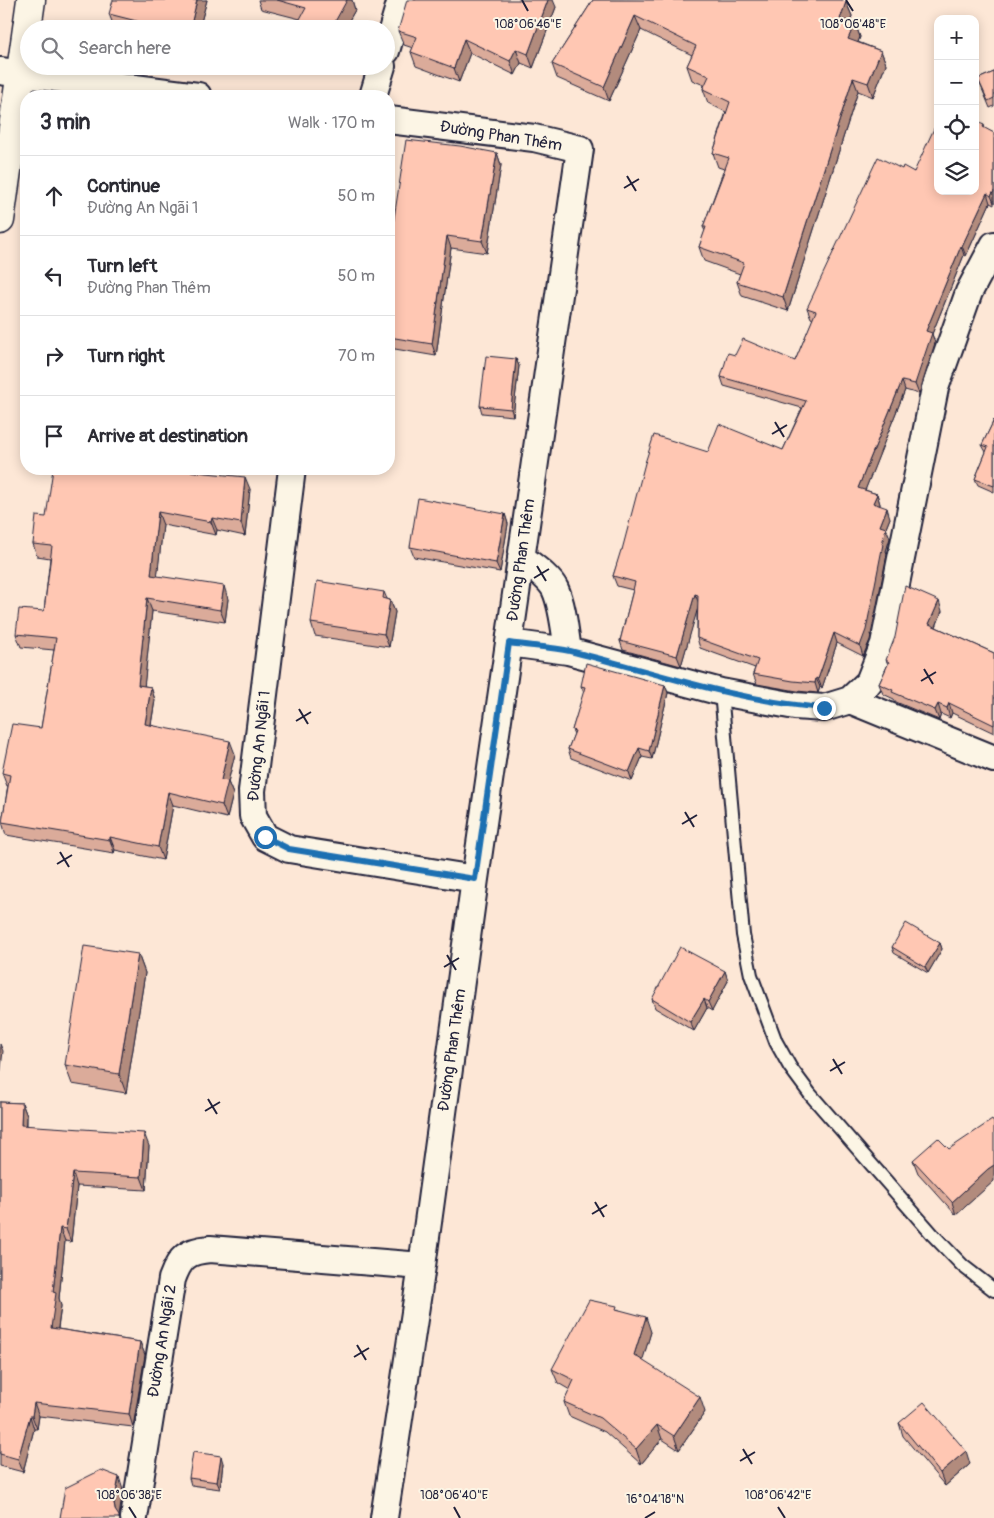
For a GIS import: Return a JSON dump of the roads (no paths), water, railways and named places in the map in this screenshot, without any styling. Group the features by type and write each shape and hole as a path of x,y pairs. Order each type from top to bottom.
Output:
{"main road":[{"path":"25,20 31,0"},
{"path":"0,220 10,72 20,38"}],"street":[{"path":"395,20 401,0"},
{"path":"34,75 151,90"},
{"path":"375,90 379,75"},
{"name":"Đường Phan Thêm","path":"384,1518 422,1266 475,879 580,149 534,138 395,121"},
{"path":"509,643 568,651 721,692 795,706 824,708 850,700 869,682 884,644 935,388 969,292 994,245"},
{"name":"Đường An Ngãi 1","path":"291,475 252,791 253,816 265,837 289,849 475,879"},
{"path":"521,557 549,581 555,589 559,600 568,651"},
{"path":"850,700 994,759"},
{"name":"Đường An Ngãi 2","path":"134,1518 172,1279 176,1267 182,1259 190,1253 210,1249 422,1266"}],"lane":[{"path":"721,692 743,934 751,975 776,1042 790,1067 810,1094 964,1266 994,1290"}]}
